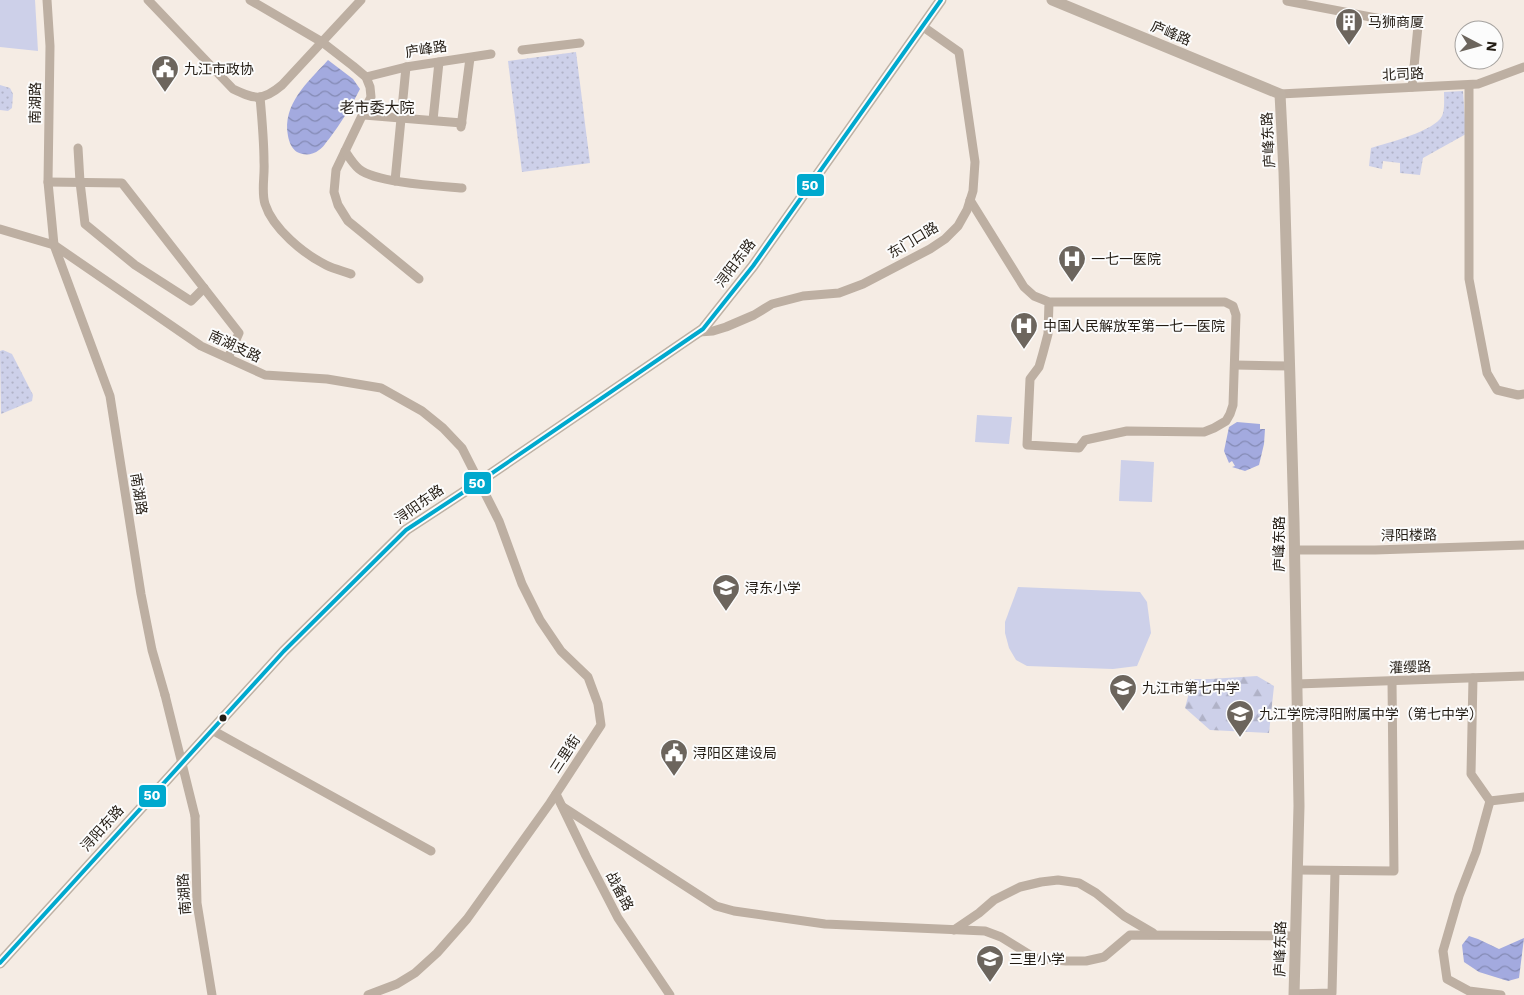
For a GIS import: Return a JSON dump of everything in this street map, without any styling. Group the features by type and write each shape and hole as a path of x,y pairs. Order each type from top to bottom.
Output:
{"main road":[{"name":"浔阳东路","path":"0,963 284,651 406,530 703,328 753,266 940,0"},
{"name":"庐峰路","path":"1052,0 1280,94"},
{"name":"庐峰东路","path":"1280,94 1290,366 1299,806 1294,994"}],"street":[{"name":"南湖路","path":"47,0 50,46 48,182 54,245 110,396 152,650 195,816 197,903 212,995"},
{"path":"148,0 233,88 247,95 260,97 271,95 282,85 361,0"},
{"path":"250,0 322,42 366,77 371,97 336,170 334,192 342,213 348,220 419,279"},
{"path":"1287,1 1418,26 1412,87"},
{"name":"东门口路","path":"699,332 713,331 726,327 754,315 772,304 803,296 839,293 863,284 930,249 945,239 958,226 967,210 973,191 975,162 959,52 922,26"},
{"path":"522,50 580,43"},
{"name":"庐峰路","path":"366,77 406,66 491,54"},
{"path":"364,115 434,120 462,125 470,58"},
{"path":"434,120 439,62"},
{"path":"396,181 406,66"},
{"name":"北司路","path":"1280,94 1469,85 1478,84 1524,67"},
{"path":"1469,85 1468,279 1487,372 1497,390 1518,395 1524,394"},
{"path":"260,97 265,204 271,216 280,229 304,252 327,266 351,274"},
{"path":"78,148 85,224 135,265 190,301 204,288"},
{"path":"345,151 354,164 367,174 396,181 462,188"},
{"path":"48,182 122,182 239,333 228,358"},
{"path":"970,200 1024,287 1034,296 1049,302 1225,302 1233,306 1236,315 1235,365 1233,404 1230,414 1226,420 1204,432 1127,431 1085,440 1079,448 1027,445 1030,379 1039,368 1046,344 1049,302"},
{"name":"南湖支路","path":"0,229 54,245 201,346 265,375 327,379 381,388 422,411 444,428 462,448 479,482"},
{"path":"1235,365 1290,366"},
{"name":"三里街","path":"368,995 397,984 415,973 438,953 467,919 556,794 601,725 598,704 588,677 562,651 540,620 522,584 499,521 479,482"},
{"name":"浔阳楼路","path":"1294,550 1385,550 1524,546"},
{"name":"灌缨路","path":"1297,684 1524,676"},
{"path":"1473,678 1471,774 1490,801"},
{"path":"1297,870 1394,871 1392,681"},
{"path":"212,730 431,851"},
{"name":"战备路","path":"556,794 618,918 670,995"},
{"path":"1490,801 1524,796"},
{"path":"1490,801 1476,852 1459,896 1443,951 1447,979 1469,991 1502,995"},
{"path":"563,807 716,906 734,911 825,924 985,931 1001,937 1035,958 1066,961 1086,961 1104,957 1130,935 1296,936"},
{"path":"1294,994 1332,993 1335,870"},
{"path":"954,930 994,900 1020,887 1058,880 1079,883 1096,893 1124,916 1155,934"}],"green space":[{"path":"0,0 35,0 38,51 0,47"},
{"path":"576,52 590,163 522,172 508,61"},
{"path":"0,85 10,88 13,94 12,108 8,111 0,110"},
{"path":"1463,91 1466,134 1423,158 1420,175 1400,173 1400,163 1383,161 1382,169 1369,166 1371,148 1410,136 1430,127 1442,116 1444,92"},
{"path":"3,350 12,354 33,395 32,401 1,414 0,351"},
{"path":"977,415 1012,417 1009,444 975,442"},
{"path":"1121,460 1154,462 1152,502 1119,501"},
{"path":"1018,587 1140,592 1147,602 1151,633 1137,666 1113,669 1027,666 1016,660 1009,648 1005,633 1005,622"},
{"path":"1257,676 1274,686 1269,733 1210,730 1185,708 1191,685 1190,679"}],"water":[{"path":"328,60 353,79 360,89 342,121 322,148 311,154 300,153 294,149 288,138 287,124 289,114 298,94"},
{"path":"1237,422 1260,424 1260,429 1265,429 1259,465 1245,471 1232,467 1235,466 1232,461 1229,463 1224,451 1229,427"},
{"path":"1469,936 1499,949 1524,938 1519,978 1508,981 1479,972 1464,962 1462,945"}],"transit line":[{"name":"50","path":"0,963 284,651 406,530 703,329 753,266 941,0"}],"place":[{"name":"马狮商厦","path":"1349,46"},
{"name":"九江市政协","path":"165,93"},
{"name":"一七一医院","path":"1072,283"},
{"name":"中国人民解放军第一七一医院","path":"1024,350"},
{"name":"浔东小学","path":"726,612"},
{"name":"九江市第七中学","path":"1123,712"},
{"name":"九江学院浔阳附属中学（第七中学）","path":"1240,738"},
{"name":"浔阳区建设局","path":"674,777"},
{"name":"三里小学","path":"990,983"}],"district":[{"name":"老市委大院","path":"377,108"}]}
